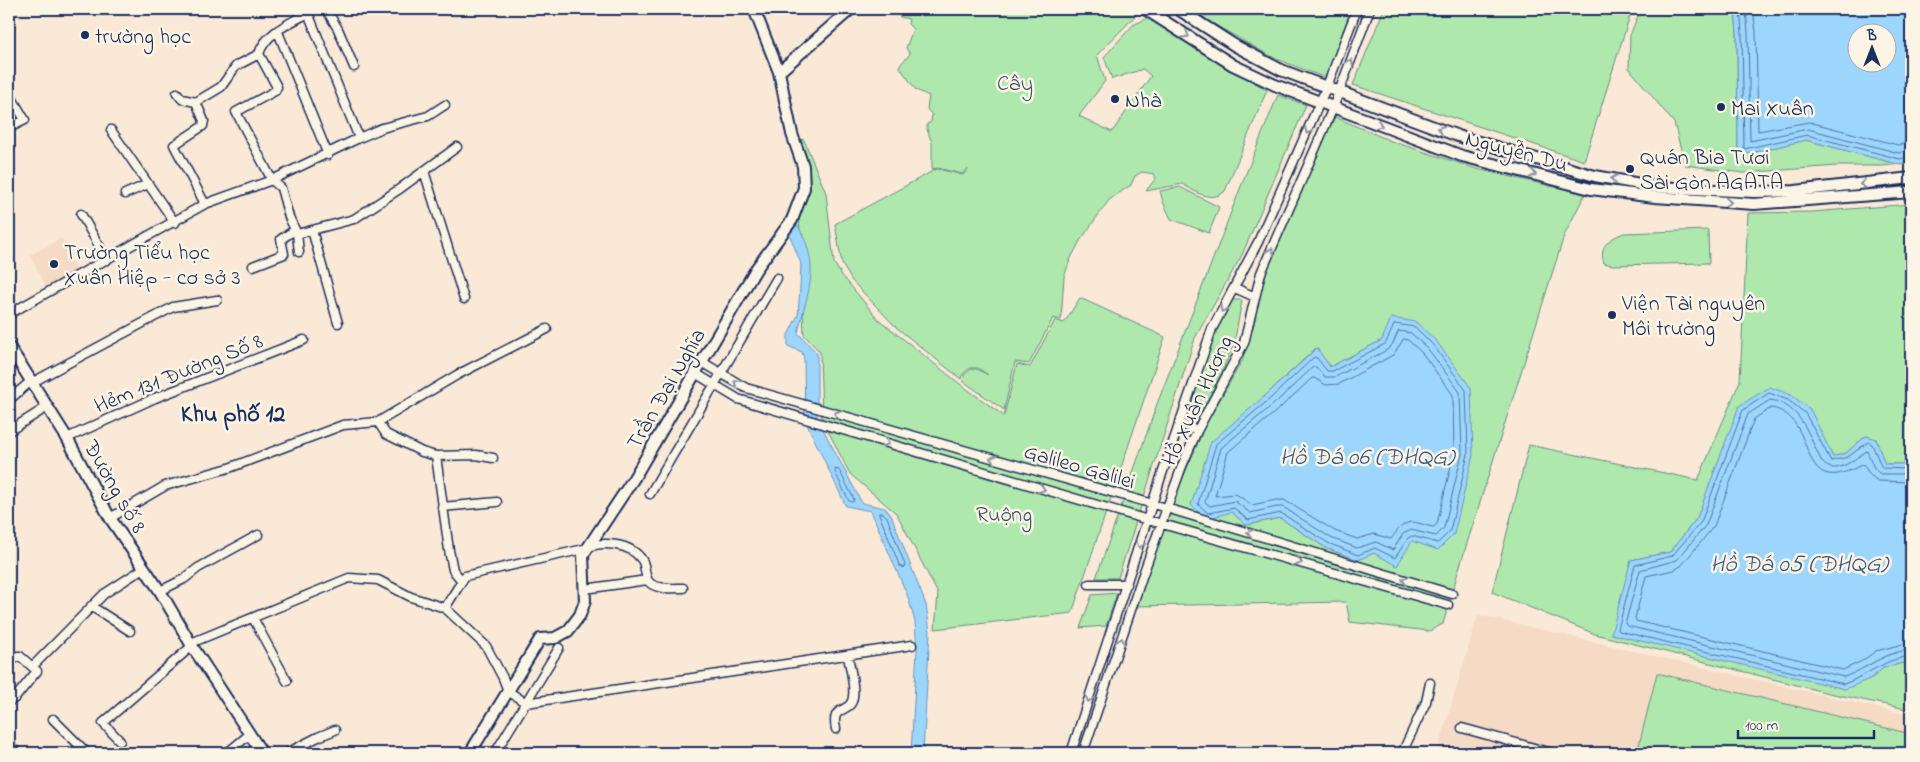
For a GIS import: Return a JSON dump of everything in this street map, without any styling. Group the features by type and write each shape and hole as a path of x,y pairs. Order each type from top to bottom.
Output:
{"street":[{"path":"326,9 338,29 354,67"},
{"name":"Trần Đại Nghĩa","path":"470,753 540,639 555,638 568,631 580,615 585,601 583,555 634,478 756,269 792,220 804,188 803,166 792,134 779,72 754,9"},
{"path":"779,72 851,9"},
{"name":"Nguyễn Du","path":"1145,9 1233,65 1275,85 1462,156 1591,189 1656,197 1754,204 1911,192"},
{"name":"Nguyễn Du","path":"1178,9 1234,45 1281,70 1458,136 1595,176 1657,187 1754,192 1795,191 1911,178"},
{"name":"Hồ Xuân Hương","path":"1071,753 1128,584 1179,423 1212,330 1258,242 1327,86 1356,9"},
{"name":"Hồ Xuân Hương","path":"1083,753 1167,508 1198,431 1244,343 1261,274 1333,108 1370,9"},
{"path":"299,252 296,232 289,217 281,188 272,180 236,112 275,91 277,87 259,54 261,46 269,36 309,11 359,138"},
{"path":"278,32 328,155"},
{"path":"177,92 182,99 196,102 221,87 236,66 259,54"},
{"path":"1275,85 1281,70"},
{"path":"9,92 25,120 9,128"},
{"path":"196,102 204,121 203,126 174,145 205,204"},
{"path":"9,314 205,204 272,180 382,128 428,116 445,105"},
{"path":"111,130 175,222"},
{"path":"253,266 284,254 281,239 296,232 312,230 354,219 457,147"},
{"path":"424,171 464,299"},
{"path":"1591,189 1595,176"},
{"path":"125,194 148,184"},
{"path":"81,214 107,260"},
{"path":"312,230 338,323"},
{"path":"650,494 776,278"},
{"path":"1235,288 1255,297"},
{"path":"9,400 32,382 173,307 218,300"},
{"path":"110,518 165,486 228,468 343,425 378,422 457,375 547,329"},
{"name":"Hẻm 131 Đường Số 8","path":"67,438 155,398 304,340"},
{"name":"Đường số 8","path":"9,348 67,438 110,518 160,592 192,645"},
{"name":"Galileo Galilei","path":"702,362 746,388 1167,508 1452,594"},
{"name":"Galileo Galilei","path":"695,373 738,399 1161,524 1448,605"},
{"path":"752,403 756,391"},
{"path":"9,431 47,407"},
{"path":"378,422 386,434 407,446 436,456 476,455 493,458"},
{"path":"1179,423 1198,431"},
{"path":"436,456 442,507 453,570 462,581"},
{"path":"442,507 497,502"},
{"path":"160,592 258,534"},
{"path":"445,608 465,576 584,549 590,546 621,546 633,552 643,563 648,580 654,586 683,588"},
{"path":"33,666 106,592 144,568"},
{"path":"120,741 103,723 192,645 349,578 378,580 411,597 445,608 486,646 508,691 526,703 912,645"},
{"path":"585,589 648,580"},
{"path":"1089,584 1128,584"},
{"path":"91,606 130,631"},
{"path":"253,618 287,681"},
{"path":"192,645 262,753"},
{"path":"495,753 559,648"},
{"path":"9,664 18,656 24,658 33,666 37,673 15,698 9,702"},
{"path":"836,728 835,714 849,705 853,697 848,656"},
{"path":"1402,753 1426,702 1430,683"},
{"path":"53,719 87,753"},
{"path":"1462,728 1552,753"},
{"path":"287,753 335,730"},
{"path":"227,753 250,734"},
{"path":"9,747 19,753"}],"shaded area":[{"name":"Trường Tiểu học Xuân Hiệp - cơ sở 3","path":"62,238 77,273 47,289 30,255"},
{"path":"1478,615 1911,716 1911,753 1437,753"}],"green space":[{"name":"Cây","path":"894,9 1135,9 1139,12 1097,55 1105,81 1079,116 1112,132 1151,76 1143,69 1112,79 1104,57 1133,25 1148,18 1267,90 1225,191 1220,195 1203,195 1182,184 1146,191 1156,178 1154,174 1142,172 1135,176 1131,185 1109,200 1080,241 1070,260 1064,277 1061,320 1053,318 1029,364 1015,362 1004,410 963,381 964,375 971,369 977,369 988,375 978,368 970,368 962,375 961,379 897,328 852,281 842,264 835,224 932,170 938,169 963,175 968,169 962,174 938,168 932,169 932,143 927,129 927,124 931,122 932,115 927,109 929,96 916,90 899,66 910,54 906,48 913,29 908,24 909,19 900,17"},
{"path":"1192,9 1351,9 1326,78 1274,58 1210,22"},
{"path":"1384,9 1632,9 1584,161 1353,85"},
{"path":"1641,9 1735,9 1737,33 1738,156 1806,140 1898,164 1837,166 1743,173 1685,165 1674,123 1629,68 1630,35"},
{"path":"1278,95 1306,105 1242,255 1195,338 1118,578 1096,578 1157,404"},
{"path":"1335,117 1391,141 1477,169 1585,194 1564,236 1443,624 1429,631 1350,622 1346,602 1136,606 1171,506 1204,428 1243,359 1257,285 1327,121","holes":["1382,340 1326,548 1280,518 1246,525 1232,512 1267,394 1316,348 1330,367"]},
{"name":"Ruộng","path":"795,137 804,140 826,193 834,263 841,274 878,319 1004,416 1017,364 1030,367 1055,320 1064,323 1080,298 1165,337 1072,613 935,629 938,594 897,514 850,474 822,419 820,352 804,335 799,209 808,191 810,179"},
{"path":"1180,187 1219,207 1209,233 1171,219 1160,191"},
{"path":"1911,204 1911,462 1906,464 1884,464 1876,439 1866,436 1846,453 1833,457 1826,444 1705,498 1697,518 1670,552 1631,560 1872,678 1883,668 1911,661 1911,710 1824,692 1595,634 1492,592 1529,445 1698,480 1740,381 1748,213 1812,212"},
{"path":"1708,230 1709,263 1612,265 1604,263 1604,247 1614,237 1624,233"},
{"path":"1231,300 1242,300 1234,344 1202,410 1199,414 1192,415 1189,410 1188,400 1214,333"},
{"path":"1117,593 1106,626 1080,628 1092,595"},
{"path":"1657,673 1911,734 1911,753 1637,753"}],"water":[{"path":"1735,9 1911,9 1911,160 1901,165 1806,140 1738,156 1737,33"},
{"path":"797,224 805,239 811,266 809,290 798,333 817,353 817,418 862,503 885,508 891,515 926,605 930,631 923,753 911,753 917,650 915,622 908,597 871,511 846,506 805,420 804,359 802,352 788,346 788,335 798,315 801,264 789,233"},
{"name":"Hồ Đá 06 (ĐHQG)","path":"1391,318 1416,322 1437,342 1471,388 1473,455 1454,534 1438,550 1412,541 1397,566 1374,553 1358,560 1326,548 1280,518 1246,525 1232,512 1206,519 1191,505 1211,442 1317,348 1330,367 1382,340"},
{"name":"Hồ Đá 05 (ĐHQG)","path":"1770,387 1791,395 1810,409 1833,457 1846,453 1866,436 1876,439 1885,464 1906,464 1911,462 1911,661 1883,668 1872,678 1845,689 1611,634 1631,560 1670,552 1697,518 1739,406"}],"place":[{"name":"trường học","path":"85,35"},
{"name":"Nhà","path":"1115,99"},
{"name":"Mai Xuân","path":"1721,107"},
{"name":"Quán Bia Tươi Sài Gòn AGATA","path":"1630,169"},
{"name":"Trường Tiểu học Xuân Hiệp - cơ sở 3","path":"54,264"},
{"name":"Viện Tài nguyên Môi trường","path":"1612,315"}],"district":[{"name":"Khu phố 12","path":"233,413"}]}
